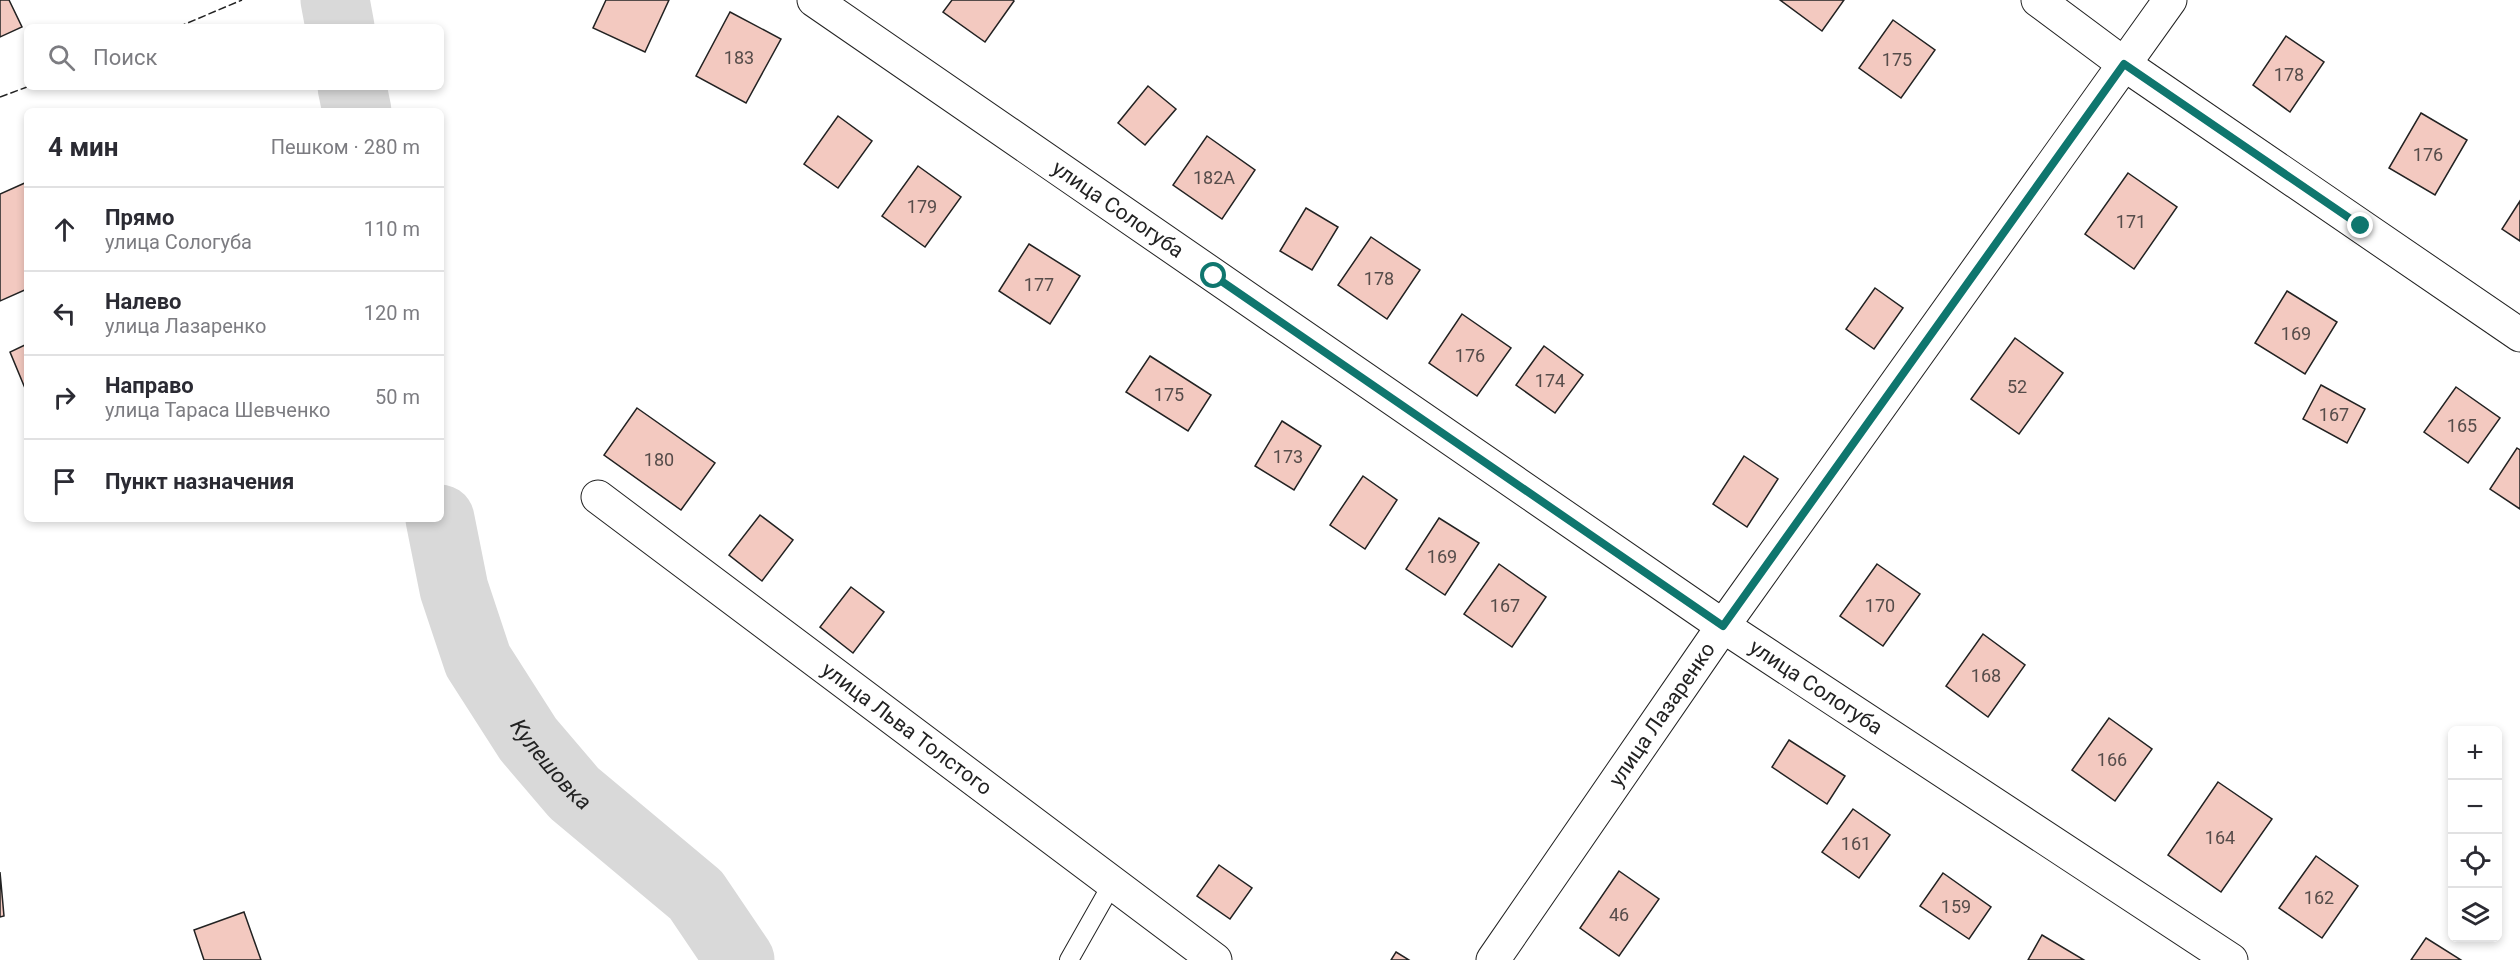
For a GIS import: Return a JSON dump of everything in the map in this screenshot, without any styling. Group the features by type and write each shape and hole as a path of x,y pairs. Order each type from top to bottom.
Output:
{"street":[{"name":"улица Сологуба","path":"814,0 1723,626 2231,960"},
{"path":"2038,0 2124,64 2520,334"},
{"name":"улица Лазаренко","path":"1493,960 1723,626 2170,0"},
{"name":"улица Льва Толстого","path":"598,496 1215,960"}],"lane":[{"path":"1069,960 1112,884"}],"building":[{"path":"0,0 9,0 22,27 0,37"},
{"path":"606,0 669,0 645,52 593,28"},
{"path":"952,0 1014,1 985,42 943,12"},
{"path":"1780,0 1844,0 1822,31"},
{"path":"730,12 781,39 746,103 696,76"},
{"path":"1893,20 1935,50 1901,98 1859,68"},
{"path":"2286,36 2324,62 2290,112 2253,85"},
{"path":"1148,86 1176,109 1145,145 1118,123"},
{"path":"2421,113 2467,140 2435,195 2389,168"},
{"path":"838,116 872,141 838,188 804,164"},
{"path":"1207,136 1255,170 1222,219 1173,185"},
{"path":"918,166 961,197 925,247 882,216"},
{"path":"2128,173 2177,207 2134,269 2085,234"},
{"path":"24,183 24,290 0,301 0,194"},
{"path":"2520,201 2520,241 2502,229"},
{"path":"1306,208 1338,227 1312,270 1280,251"},
{"path":"1371,237 1420,270 1387,319 1338,285"},
{"path":"1029,244 1080,276 1050,324 999,291"},
{"path":"1875,288 1903,308 1874,349 1846,329"},
{"path":"2287,291 2337,322 2305,374 2255,343"},
{"path":"1462,314 1511,348 1477,396 1429,363"},
{"path":"2015,338 2063,373 2019,434 1971,399"},
{"path":"24,345 24,386 10,352"},
{"path":"1544,346 1583,375 1555,413 1516,385"},
{"path":"1150,356 1211,395 1188,431 1126,392"},
{"path":"2321,385 2365,409 2347,443 2303,419"},
{"path":"2456,387 2500,418 2468,463 2424,432"},
{"path":"637,408 715,463 681,510 604,455"},
{"path":"1282,421 1321,446 1294,490 1255,466"},
{"path":"2517,448 2520,450 2520,509 2490,489"},
{"path":"1744,456 1778,479 1747,527 1713,504"},
{"path":"1363,476 1397,500 1365,549 1330,525"},
{"path":"760,515 793,540 762,581 729,555"},
{"path":"1439,518 1479,543 1445,595 1406,569"},
{"path":"1499,564 1546,597 1512,647 1464,614"},
{"path":"1877,564 1920,594 1883,646 1840,616"},
{"path":"851,587 884,612 853,653 820,627"},
{"path":"1983,634 2025,665 1988,717 1946,686"},
{"path":"2109,718 2152,749 2115,801 2072,770"},
{"path":"1789,740 1845,776 1827,804 1772,767"},
{"path":"2218,782 2272,819 2221,892 2168,855"},
{"path":"1853,809 1890,835 1859,878 1822,852"},
{"path":"2316,856 2358,886 2322,938 2279,908"},
{"path":"1219,865 1252,888 1230,919 1197,896"},
{"path":"1619,871 1659,899 1619,956 1580,928"},
{"path":"0,872 4,916 0,917"},
{"path":"1943,873 1991,907 1969,939 1920,906"},
{"path":"244,912 261,960 204,960 194,930"},
{"path":"2042,935 2084,960 2028,960"},
{"path":"2426,938 2461,960 2411,960"},
{"path":"1396,952 1409,960 1391,960"}],"waterway":[{"name":"Кулешовка","path":"335,0 339,24"},
{"name":"Кулешовка","path":"353,90 356,108"},
{"name":"Кулешовка","path":"441,522 454,589 478,661 528,739 574,793 696,895 740,960"}],"fence":[{"path":"185,24 242,0"},
{"path":"0,97 24,88"}],"route":[{"path":"1214,276 1723,626 2124,64 2361,226"}]}
